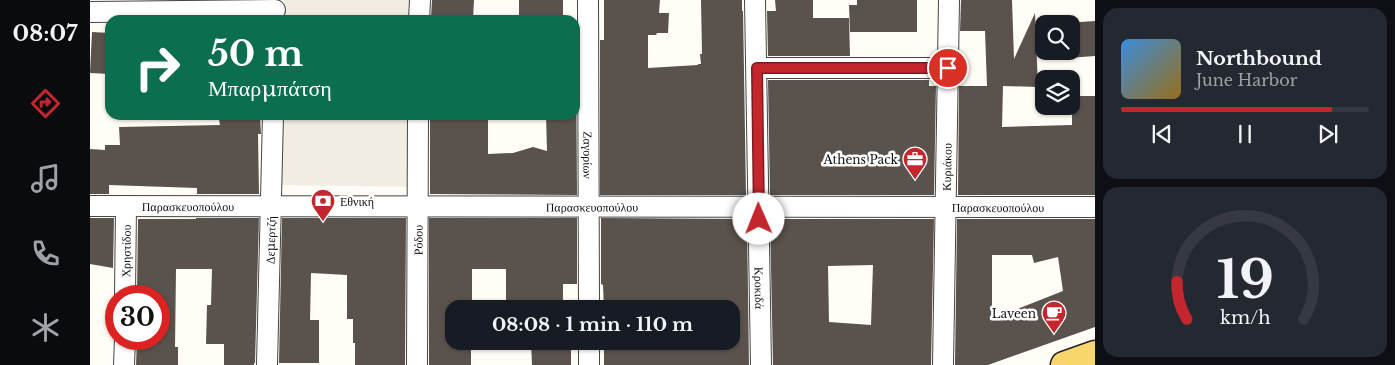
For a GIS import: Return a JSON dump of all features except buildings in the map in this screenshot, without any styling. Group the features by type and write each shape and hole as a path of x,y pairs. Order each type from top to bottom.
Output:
{"main road":[{"path":"1064,365 1095,354"}],"street":[{"path":"420,0 420,15"},
{"name":"Ζαγορίων","path":"588,0 589,300"},
{"name":"Κροκιδά","path":"756,0 761,365"},
{"name":"Κυριάκου","path":"943,365 950,0"},
{"path":"90,12 275,10"},
{"path":"757,68 948,68"},
{"name":"Δεμερτζή","path":"267,365 273,120"},
{"name":"Ρόδου","path":"417,365 418,120"},
{"name":"Παρασκευοπούλου","path":"90,206 1095,207"},
{"name":"Χρηστίδου","path":"125,285 126,206"},
{"path":"124,350 124,365"},
{"path":"589,350 590,365"}],"shaded area":[{"path":"284,0 414,0 414,15 283,15"},
{"path":"282,120 413,120 412,187 281,185"}],"place":[{"name":"Athens Pack","path":"915,180"},
{"name":"Εθνική","path":"323,222"},
{"name":"Laveen","path":"1054,334"}],"route":[{"path":"759,219 757,68 948,68"}]}
